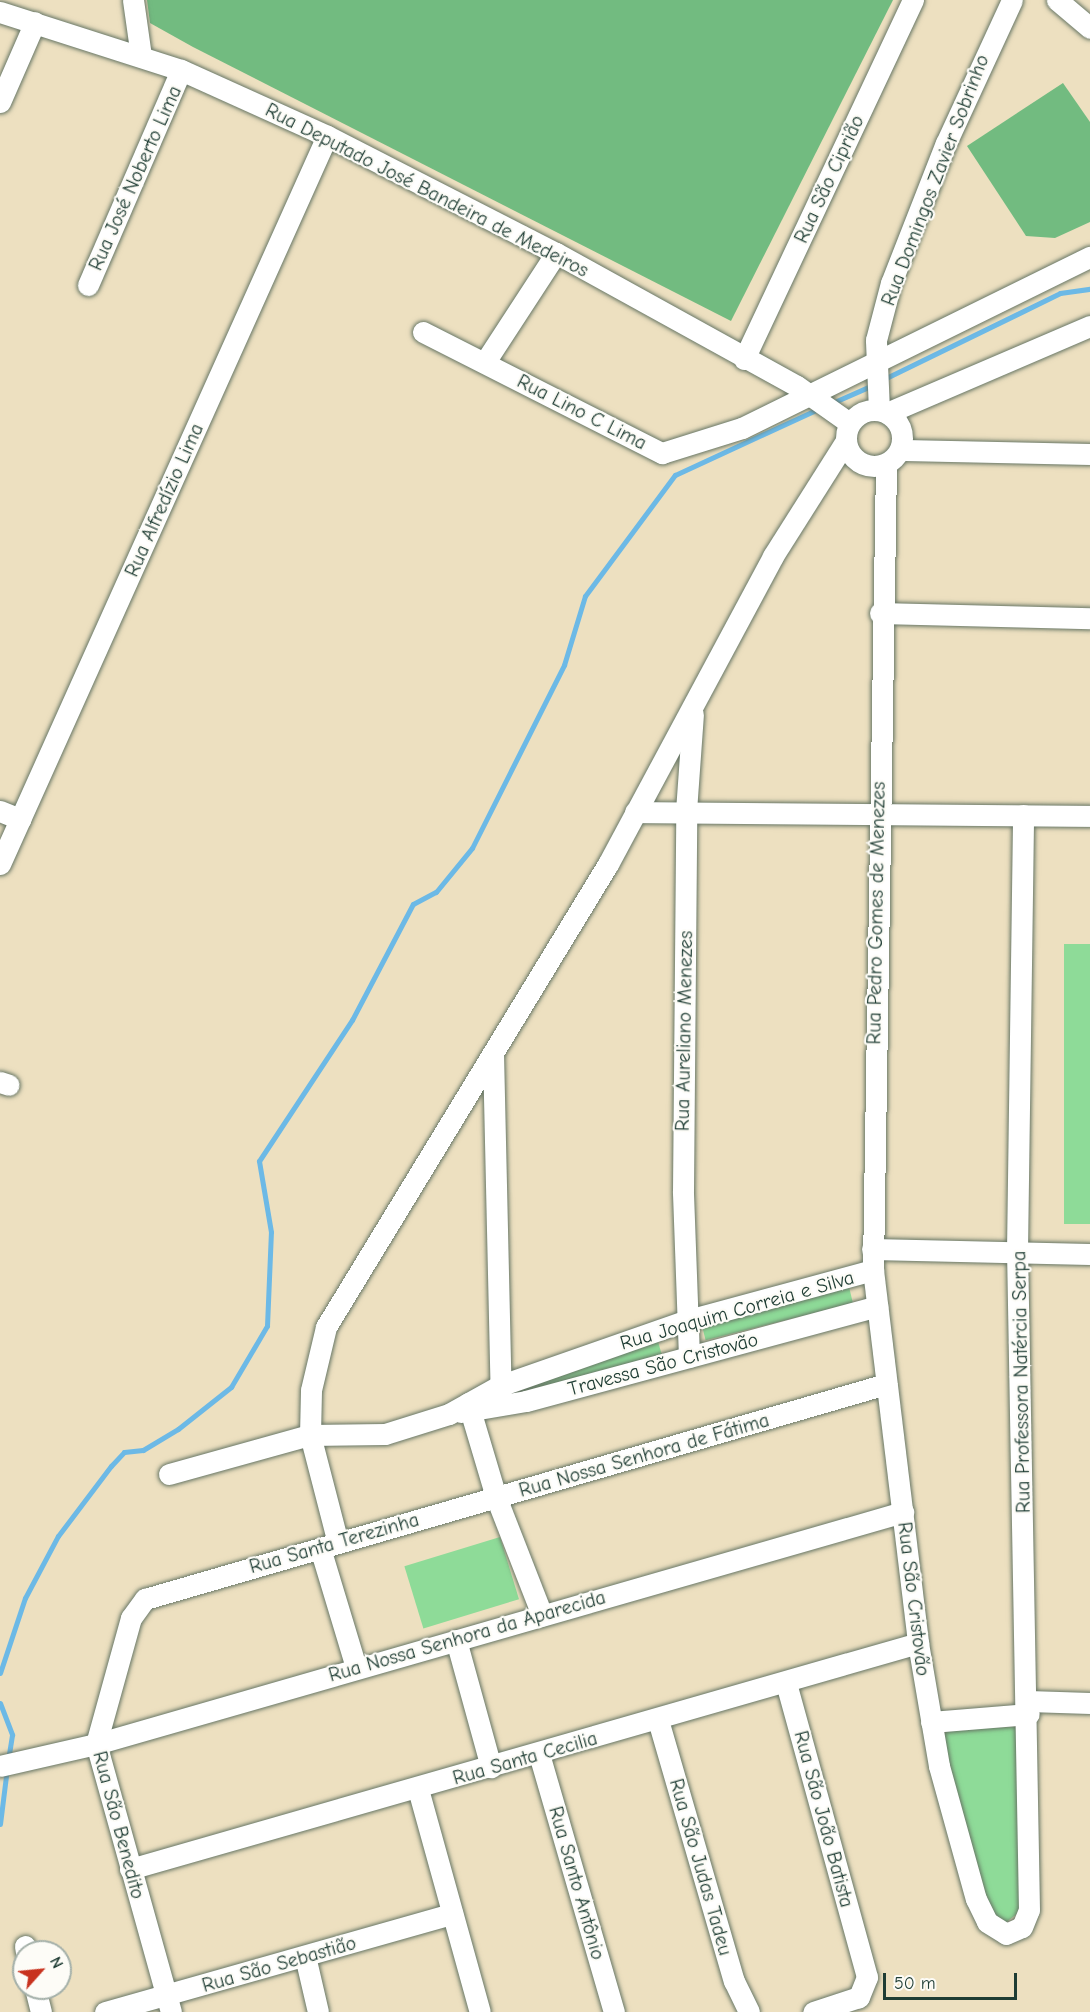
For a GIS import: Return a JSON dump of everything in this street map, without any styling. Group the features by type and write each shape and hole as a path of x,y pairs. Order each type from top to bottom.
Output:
{"street":[{"path":"133,0 141,56"},
{"name":"Rua São Ciprião","path":"744,359 913,0"},
{"name":"Rua Domingos Zavier Sobrinho","path":"879,391 876,340 891,283 946,143 1012,0"},
{"path":"1057,0 1090,28"},
{"name":"Rua Deputado José Bandeira de Medeiros","path":"0,12 181,70 327,136 556,253 744,359 832,415"},
{"path":"0,102 35,22"},
{"name":"Rua José Noberto Lima","path":"88,285 181,70"},
{"name":"Rua Alfredízio Lima","path":"0,864 327,136"},
{"path":"485,362 556,253"},
{"path":"356,1667 329,1545 310,1436 310,1390 326,1327 635,812 773,556 832,415 879,391 1090,257"},
{"path":"832,415 861,412 879,391 1090,326"},
{"name":"Rua Lino C Lima","path":"423,332 662,453 742,428 832,415"},
{"path":"879,391 899,427 904,450"},
{"path":"832,415 854,459 879,466 904,450 1090,454"},
{"name":"Rua Pedro Gomes de Menezes","path":"873,1260 880,612 882,577 888,563 879,466"},
{"path":"880,612 1090,618"},
{"name":"Rua Aureliano Menezes","path":"689,1357 685,1321 686,811 694,705"},
{"path":"0,811 20,819"},
{"path":"635,812 1090,816"},
{"name":"Rua Professora Natércia Serpa","path":"1003,1933 1022,1927 1029,1910 1029,1707 1017,1251 1023,815"},
{"path":"493,1052 500,1397"},
{"name":"Rua Joaquim Correia e Silva","path":"500,1397 685,1321 873,1260 1017,1251 1090,1254"},
{"name":"Rua São Cristovão","path":"873,1260 918,1644 931,1722 976,1899 987,1922 1003,1933"},
{"name":"Travessa São Cristovão","path":"169,1474 310,1436 386,1434 500,1397 689,1357 877,1306"},
{"name":"Rua Nossa Senhora de Fátima","path":"469,1407 496,1497 886,1384"},
{"path":"496,1497 542,1615"},
{"name":"Rua Santa Terezinha","path":"171,1589 496,1497"},
{"name":"Rua Nossa Senhora da Aparecida","path":"0,1766 96,1744 356,1667 903,1512"},
{"name":"Rua São Benedito","path":"168,2004 96,1744 131,1618 145,1599 171,1589"},
{"path":"456,1640 491,1767"},
{"name":"Rua Santa Cecilia","path":"130,1869 418,1789 918,1644"},
{"name":"Rua São João Batista","path":"786,1683 861,1955 867,1988 859,1997 813,2012"},
{"path":"931,1722 1029,1707 1090,1703"},
{"name":"Rua São Judas Tadeu","path":"658,1720 734,1982 749,2012"},
{"name":"Rua Santo Antônio","path":"539,1754 614,2012"},
{"path":"418,1789 480,2012"},
{"name":"Rua São Sebastião","path":"105,2012 168,2004 305,1956 452,1914"},
{"path":"305,1956 318,2012"}],"green space":[{"path":"147,0 893,0 731,321 193,47 150,23"},
{"path":"1063,83 1090,122 1090,222 1055,238 1026,236 967,146"},
{"path":"1064,944 1090,944 1090,1224 1064,1224"},
{"path":"848,1283 853,1303 706,1340 701,1320"},
{"path":"657,1338 662,1355 522,1396 517,1378"},
{"path":"500,1537 519,1599 423,1628 404,1566"},
{"path":"1016,1727 1022,1891 1018,1913 1004,1924 994,1922 937,1741 950,1728"}],"waterway":[{"path":"884,379 1060,293 1090,289"},
{"path":"832,403 873,385"},
{"path":"0,1673 25,1598 58,1536 111,1466 124,1452 143,1450 178,1429 231,1387 267,1326 271,1232 259,1161 352,1020 413,904 436,892 472,848 564,665 585,596 675,475 818,409"},
{"path":"0,1703 12,1735 8,1759"},
{"path":"0,1824 7,1768"}]}
